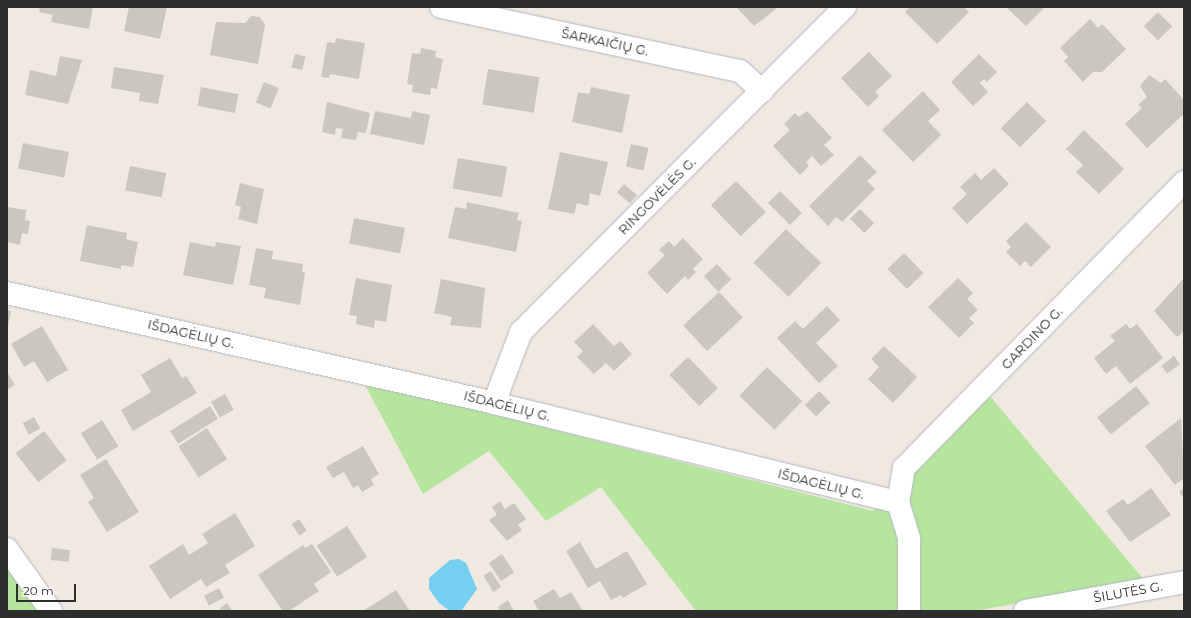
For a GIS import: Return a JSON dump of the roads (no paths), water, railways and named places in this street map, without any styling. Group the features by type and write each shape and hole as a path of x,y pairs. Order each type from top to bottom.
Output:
{"street":[{"name":"ŠARKAIČIŲ G.","path":"441,7 740,71 762,91"},
{"name":"RINGOVĖLĖS G.","path":"494,403 521,332 846,7"},
{"name":"GARDINO G.","path":"898,502 904,468 1184,182"},
{"name":"IŠDAGĖLIŲ G.","path":"7,293 494,403 898,502"},
{"path":"898,502 909,539 909,611"},
{"path":"7,549 51,611"},
{"name":"ŠILUTĖS G.","path":"1025,611 1184,582"}],"water":[{"path":"459,559 466,563 477,589 462,610 450,611 439,603 429,589 429,578 450,560"}]}
